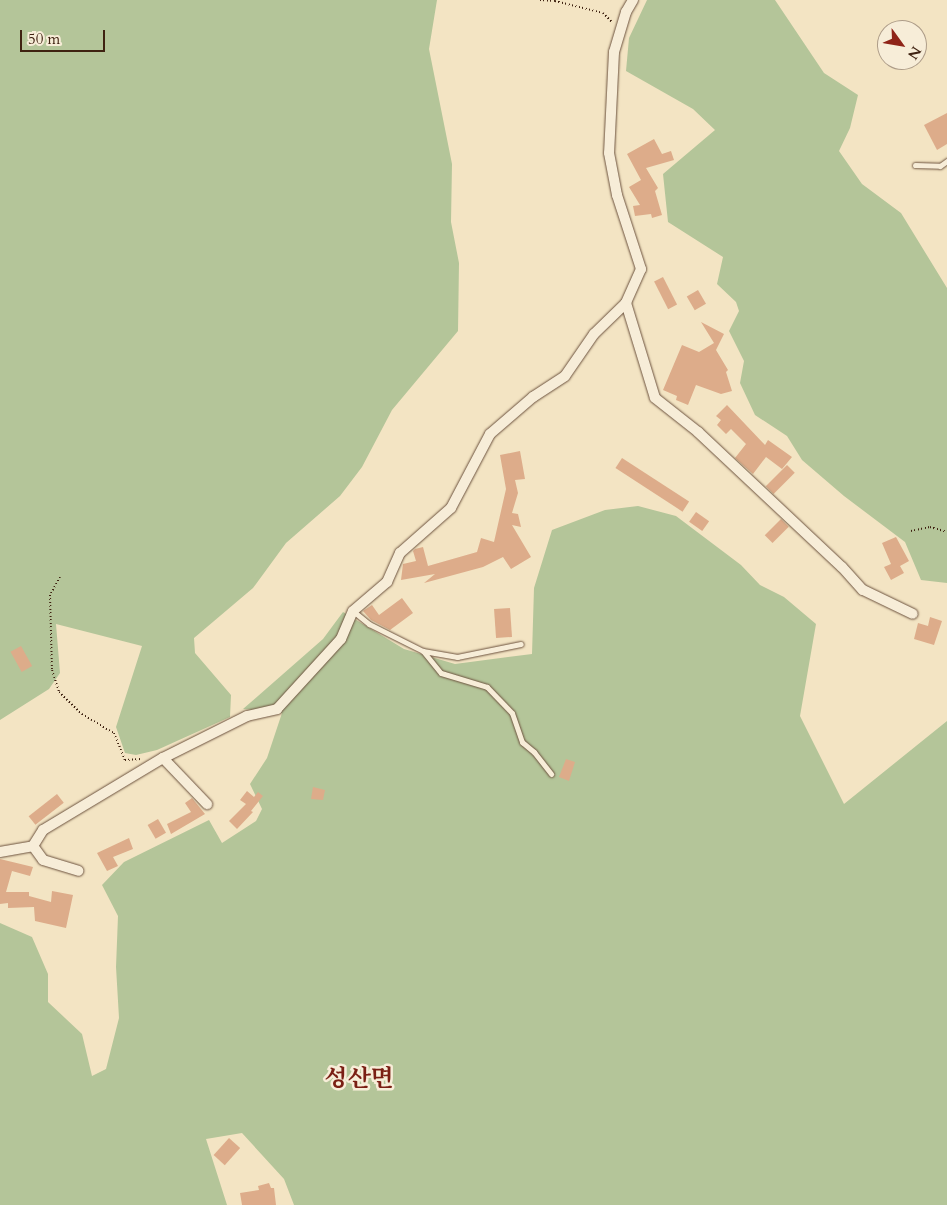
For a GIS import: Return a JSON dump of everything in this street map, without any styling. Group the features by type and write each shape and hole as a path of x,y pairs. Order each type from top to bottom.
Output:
{"street":[{"path":"0,852 33,846 43,830 163,758 247,716 277,708 340,639 353,611 387,582 400,553 451,508 490,434 533,397 566,376 594,334 626,303 641,269 617,195 609,153 614,52 626,12 633,0"},
{"path":"626,303 655,398 698,432 842,567 863,590 913,614"},
{"path":"163,758 207,804"},
{"path":"33,846 43,860 78,871"}],"lane":[{"path":"915,166 940,166 947,161"},
{"path":"353,611 369,624 423,651 457,657 522,644"},
{"path":"423,651 441,673 487,687 512,712 522,742 534,752 551,774"}],"path":[{"path":"540,0 555,1 603,14 620,30"},
{"path":"911,531 930,527 947,532"},
{"path":"60,577 50,595 52,670 59,692 82,714 114,733 125,760 144,759"}],"green space":[{"path":"0,0 437,0 429,49 452,164 451,222 459,263 458,331 392,410 362,467 340,496 286,543 253,588 194,638 195,653 231,695 230,717 157,750 136,755 125,753 116,727 142,646 56,624 60,673 49,689 0,720"},
{"path":"647,0 775,0 824,73 858,95 850,128 839,151 862,184 901,213 947,288 947,583 921,580 905,542 844,496 802,460 787,436 755,415 740,383 744,361 729,331 739,311 736,302 717,284 723,257 668,222 663,174 715,130 693,109 626,71 629,38"},
{"path":"638,506 676,516 741,565 760,585 784,597 816,624 800,716 844,804 947,721 947,1205 294,1205 284,1179 242,1133 206,1139 227,1205 0,1205 0,923 32,937 48,974 48,1002 82,1034 92,1076 106,1069 119,1018 116,967 118,916 102,885 124,862 209,820 222,843 256,821 262,809 250,784 267,758 282,713 243,709 323,639 343,612 404,649 455,664 532,654 534,588 552,530 605,510"}],"building":[{"path":"947,113 947,144 937,150 924,125"},
{"path":"654,139 662,154 671,151 674,160 646,168 658,188 655,191 662,215 652,218 651,214 635,216 633,206 640,205 629,187 641,180 627,154"},
{"path":"663,277 677,305 668,309 654,282"},
{"path":"698,290 706,304 695,310 687,296"},
{"path":"701,322 724,334 716,350 728,370 726,372 732,391 721,394 696,385 688,405 676,400 677,396 663,390 682,345 699,352 714,343"},
{"path":"727,405 765,445 768,440 792,457 782,469 766,457 753,474 735,458 746,444 731,429 726,434 717,425 721,420 716,416"},
{"path":"520,451 525,479 515,480 518,493 512,513 518,514 521,527 512,525 531,557 511,569 503,557 483,567 424,583 435,574 401,580 403,564 416,561 413,551 415,549 423,547 428,566 477,552 481,538 494,542 506,489 500,455"},
{"path":"622,458 689,502 683,512 615,468"},
{"path":"787,465 795,473 774,494 766,486"},
{"path":"696,512 709,521 702,531 689,522"},
{"path":"781,519 789,527 773,543 765,535"},
{"path":"896,537 909,561 900,566 904,573 891,580 884,567 891,564 882,543"},
{"path":"402,598 413,613 390,630 371,620 363,611 372,605 379,615"},
{"path":"510,608 512,637 496,638 494,609"},
{"path":"930,617 942,621 934,645 914,639 918,623 928,626"},
{"path":"21,646 32,666 22,672 11,652"},
{"path":"566,759 575,762 569,781 559,777"},
{"path":"313,787 325,790 323,800 311,799"},
{"path":"247,791 254,797 258,792 263,796 251,811 253,812 237,829 229,821 246,804 240,800"},
{"path":"57,794 64,803 35,825 29,816"},
{"path":"192,798 205,814 171,834 167,824 191,812 185,803"},
{"path":"158,819 166,833 156,839 148,825"},
{"path":"129,838 133,849 113,857 118,866 107,871 97,853"},
{"path":"0,859 33,867 30,876 12,871 6,892 29,892 29,896 51,902 52,891 73,895 66,928 35,921 34,907 8,908 8,903 0,904"},
{"path":"229,1138 240,1148 225,1165 214,1155"},
{"path":"269,1183 271,1188 274,1188 276,1205 242,1205 240,1193 259,1190 258,1186"}],"district":[{"name":"성산면","path":"359,1079"}]}
